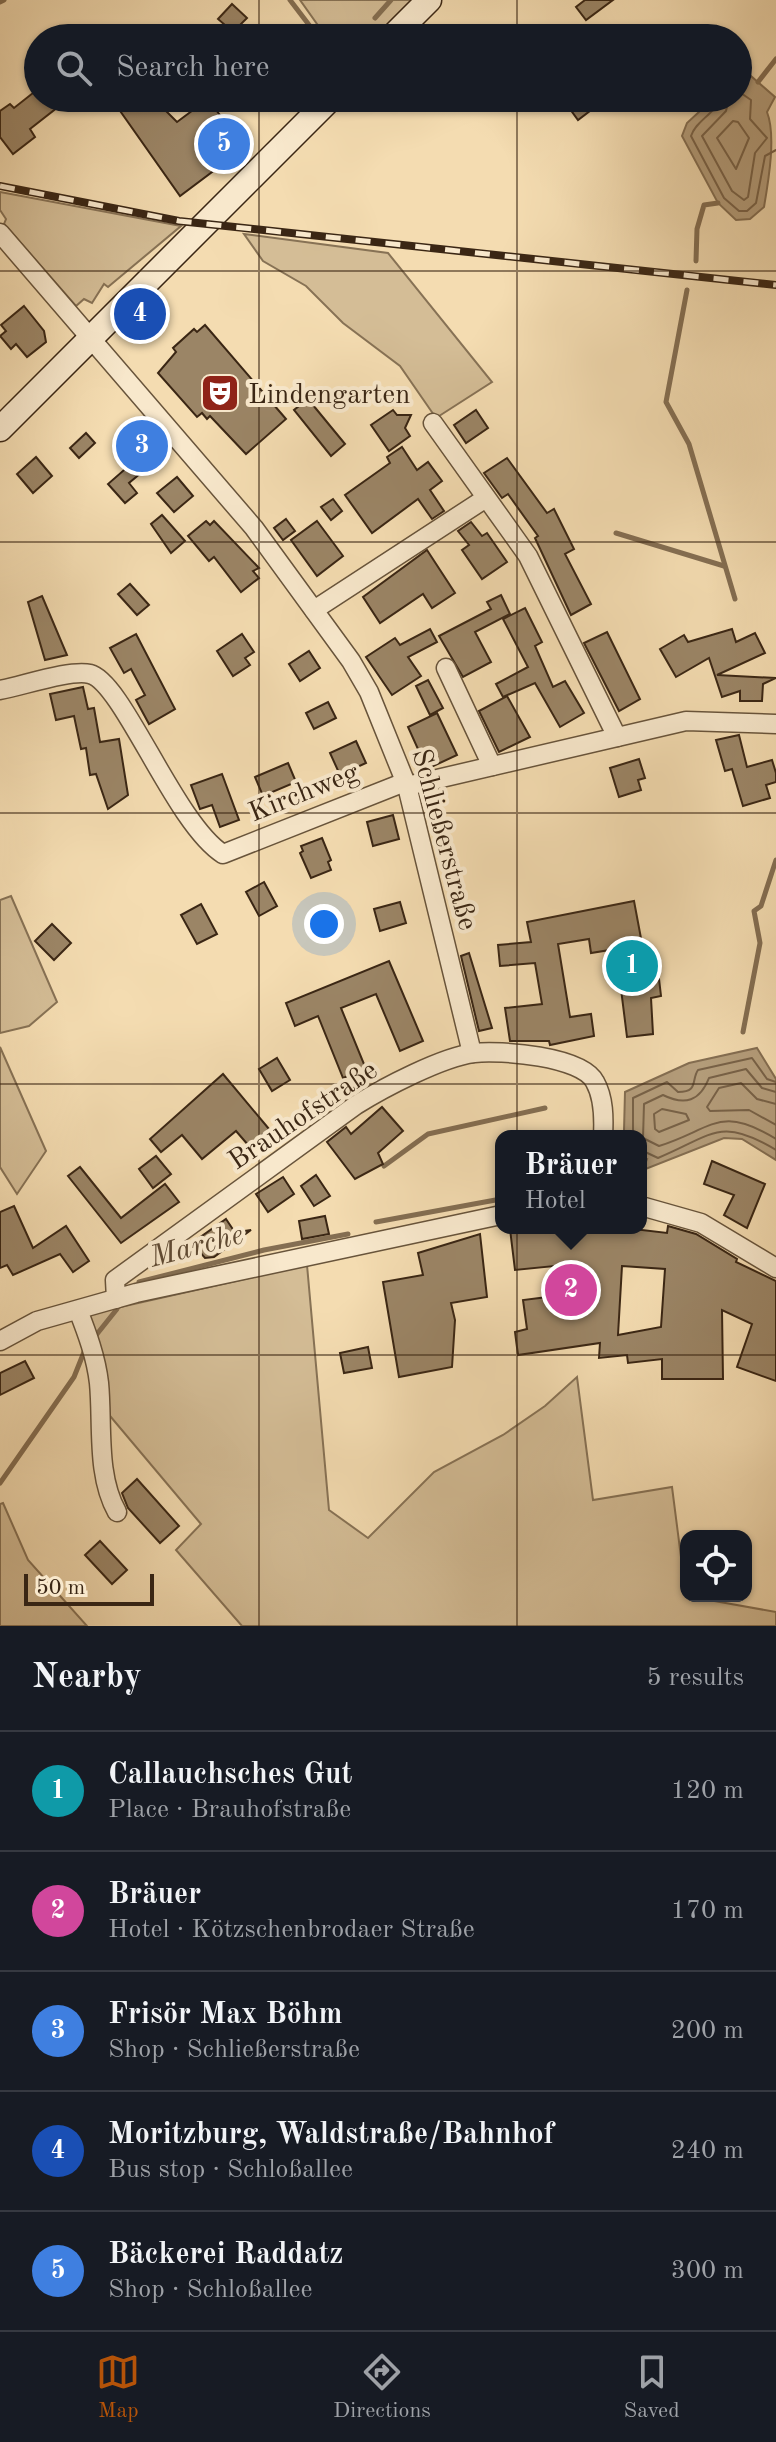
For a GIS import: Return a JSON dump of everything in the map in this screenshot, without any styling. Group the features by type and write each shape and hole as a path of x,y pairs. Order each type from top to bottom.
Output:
{"main road":[{"path":"405,24 429,0"},
{"path":"0,429 317,112"}],"street":[{"name":"Schließerstraße","path":"0,233 254,528 369,692 406,784 472,1053"},
{"path":"433,423 528,556 617,737"},
{"path":"314,610 486,498"},
{"path":"446,668 492,766"},
{"name":"Kirchweg","path":"0,690 87,673 104,681 163,779 207,844 223,854 406,784 686,721 776,724"},
{"name":"Brauhofstraße","path":"116,1299 115,1280 356,1105 387,1086 472,1053 558,1060 595,1079 603,1108 603,1130"},
{"path":"647,1208 701,1223 776,1268"},
{"path":"0,1341 37,1321 116,1299 495,1216"},
{"path":"78,1310 98,1379 105,1478 109,1498 117,1512"}],"shaded area":[{"path":"300,0 413,0 389,24 317,24"},
{"path":"0,192 181,226 108,287 104,284 92,303 84,299 76,306 4,224 6,219 0,210"},
{"path":"244,234 388,253 492,382 436,418 400,366 343,323 306,286 263,261"},
{"path":"11,896 57,1002 29,1026 0,1033 0,900"},
{"path":"0,1047 46,1151 17,1194 0,1167"},
{"path":"307,1265 329,1510 368,1538 434,1472 503,1435 545,1406 577,1377 593,1500 672,1487 680,1549 680,1602 720,1602 776,1612 776,1626 242,1626 176,1550 201,1524 105,1410 85,1315"},
{"path":"3,1503 28,1560 87,1626 0,1626 0,1504"}],"water":[{"path":"752,77 775,97 767,112 771,145 764,207 750,219 736,220 718,203 682,136 687,123 699,112 752,112"},
{"path":"757,1048 776,1079 776,1160 742,1139 724,1138 647,1168 647,1130 624,1130 625,1092 689,1063"}],"building":[{"path":"585,0 613,0 586,20 576,7"},
{"path":"232,4 247,18 241,24 224,24 218,19"},
{"path":"24,100 24,112 52,112 30,129 35,137 13,154 0,137 0,111 10,104 14,108"},
{"path":"121,112 167,112 177,122 190,112 218,112 244,148 180,196"},
{"path":"572,112 589,112 578,120"},
{"path":"24,306 44,331 46,342 27,357 16,344 11,349 0,336 6,331 1,325"},
{"name":"Lindengarten","path":"205,325 286,419 246,454 210,416 207,419 202,413 197,417 158,373 176,352 173,348 194,329 197,332"},
{"path":"308,399 345,444 331,456 294,410"},
{"path":"393,410 397,415 411,415 405,428 410,436 389,451 371,425"},
{"path":"476,410 488,428 466,443 454,425"},
{"path":"86,433 95,443 79,458 70,448"},
{"path":"140,436 159,458 129,483 137,493 125,503 108,484 131,464 121,452"},
{"path":"402,447 417,470 428,462 442,481 430,490 444,511 432,519 418,499 372,533 345,495 390,463 387,457"},
{"path":"36,457 52,476 33,493 17,474"},
{"path":"507,458 547,513 554,509 574,549 565,554 591,604 571,615 535,538 538,536 508,494 502,498 484,473"},
{"path":"177,477 193,496 174,512 157,493"},
{"path":"333,499 342,511 331,520 321,507"},
{"path":"162,515 185,541 171,553 151,524"},
{"path":"286,519 295,531 283,540 274,528"},
{"path":"206,521 210,525 214,521 259,568 253,571 259,578 241,592 214,557 209,561 188,536"},
{"path":"317,521 343,556 317,576 291,540"},
{"path":"471,522 482,536 487,533 507,562 482,579 462,550 469,545 458,531"},
{"path":"427,550 455,593 432,608 423,594 380,623 363,597"},
{"path":"130,584 149,605 137,615 118,594"},
{"path":"501,595 510,614 475,632 491,662 463,677 439,636 491,609 487,602"},
{"path":"42,596 67,655 45,660 28,602"},
{"path":"525,608 542,642 535,646 553,687 565,681 584,713 560,727 535,683 503,697 496,684 528,667 503,619"},
{"path":"430,629 437,642 408,657 421,676 392,695 366,657 395,638 400,645"},
{"path":"732,629 736,642 755,633 765,653 717,675 776,678 763,684 762,701 740,701 740,691 722,697 709,658 676,677 660,649 684,635 688,642"},
{"path":"607,632 640,699 619,711 584,643"},
{"path":"136,634 175,709 149,724 136,700 145,695 131,669 124,673 110,648"},
{"path":"242,634 254,652 245,658 250,665 233,676 217,651"},
{"path":"309,651 320,668 300,681 289,664"},
{"path":"428,680 443,708 430,715 416,686"},
{"path":"83,687 88,709 94,708 100,742 119,739 128,795 108,809 96,774 90,775 86,748 81,749 74,716 56,720 50,694"},
{"path":"507,696 530,737 499,752 479,711"},
{"path":"328,702 336,718 314,729 306,713"},
{"path":"437,713 457,755 427,769 408,727"},
{"path":"739,735 747,767 772,760 776,773 776,782 766,785 770,798 743,806 732,769 725,771 716,740"},
{"path":"356,741 366,763 340,775 330,753"},
{"path":"639,759 645,778 638,780 641,790 619,797 610,768"},
{"path":"288,763 296,782 263,796 255,777"},
{"path":"222,774 239,820 220,827 212,805 200,809 191,785"},
{"path":"393,815 399,839 373,846 367,822"},
{"path":"322,838 331,860 328,862 331,870 311,878 300,853 303,851 301,846"},
{"path":"264,882 277,906 259,916 246,892"},
{"path":"634,901 649,981 659,979 661,996 651,998 653,1034 627,1037 616,949 591,953 589,939 558,944 570,1017 591,1014 594,1036 550,1045 549,1041 510,1041 505,1008 542,1004 535,963 500,966 498,945 531,942 527,922"},
{"path":"400,902 406,923 380,931 374,909"},
{"path":"201,904 217,934 197,944 181,915"},
{"path":"52,924 71,943 54,960 35,941"},
{"path":"469,953 492,1028 479,1031 461,956"},
{"path":"389,961 423,1041 400,1051 376,994 341,1008 366,1069 343,1078 318,1016 295,1026 286,1003"},
{"path":"277,1058 290,1080 272,1091 259,1069"},
{"path":"223,1074 269,1129 249,1146 236,1131 202,1159 182,1135 161,1152 150,1139"},
{"path":"382,1107 403,1131 378,1153 383,1164 355,1179 327,1142 346,1127 351,1134"},
{"path":"156,1156 171,1174 153,1188 139,1169"},
{"path":"712,1161 765,1184 747,1228 724,1215 734,1195 704,1184"},
{"path":"80,1167 121,1218 165,1184 179,1202 121,1243 68,1176"},
{"path":"316,1175 330,1196 314,1206 301,1186"},
{"path":"283,1177 294,1194 268,1212 256,1194"},
{"path":"14,1206 33,1248 66,1226 89,1261 73,1272 60,1254 13,1275 7,1265 0,1268 0,1212"},
{"path":"325,1216 329,1234 302,1239 299,1221"},
{"path":"226,1219 234,1231 231,1233 251,1230 214,1257 205,1258 192,1243"},
{"path":"668,1226 696,1234 737,1259 736,1262 776,1281 776,1381 737,1367 752,1324 722,1310 723,1379 662,1379 662,1359 628,1363 627,1355 599,1358 600,1343 518,1355 515,1332 527,1329 523,1300 555,1296 554,1266 515,1270 511,1234 647,1234 647,1231 667,1233","holes":["622,1266 665,1269 661,1327 618,1335"]},
{"path":"480,1234 487,1297 451,1303 455,1320 452,1367 399,1377 383,1282 423,1275 418,1253"},
{"path":"368,1347 372,1368 344,1373 340,1353"},
{"path":"25,1361 34,1378 0,1395 0,1373"},
{"path":"137,1479 179,1526 160,1543 128,1508 122,1493"},
{"path":"100,1541 127,1570 112,1584 85,1555"}],"waterway":[{"path":"0,2 4,0"},
{"path":"290,0 308,24"},
{"path":"375,18 391,0"},
{"path":"758,82 776,59"},
{"path":"696,261 697,229 704,205 718,203"},
{"path":"687,290 666,402 689,444 735,599"},
{"path":"616,533 724,566"},
{"path":"743,1032 760,943 754,911 761,906 776,860"},
{"name":"Marche","path":"384,1166 428,1134 545,1108"},
{"path":"376,1222 495,1200"},
{"name":"Marche","path":"139,1282 264,1250 348,1234"},
{"name":"Marche","path":"93,1339 117,1309"},
{"name":"Marche","path":"0,1483 74,1377 86,1347"}],"railway":[{"path":"0,186 179,221 776,285"}],"place":[{"name":"Bäckerei Raddatz","path":"224,144"},
{"name":"Moritzburg, Waldstraße/Bahnhof","path":"140,314"},
{"name":"Lindengarten","path":"220,393"},
{"name":"Frisör Max Böhm","path":"142,446"},
{"name":"Callauchsches Gut","path":"632,966"},
{"name":"Bräuer","path":"571,1290"}]}
